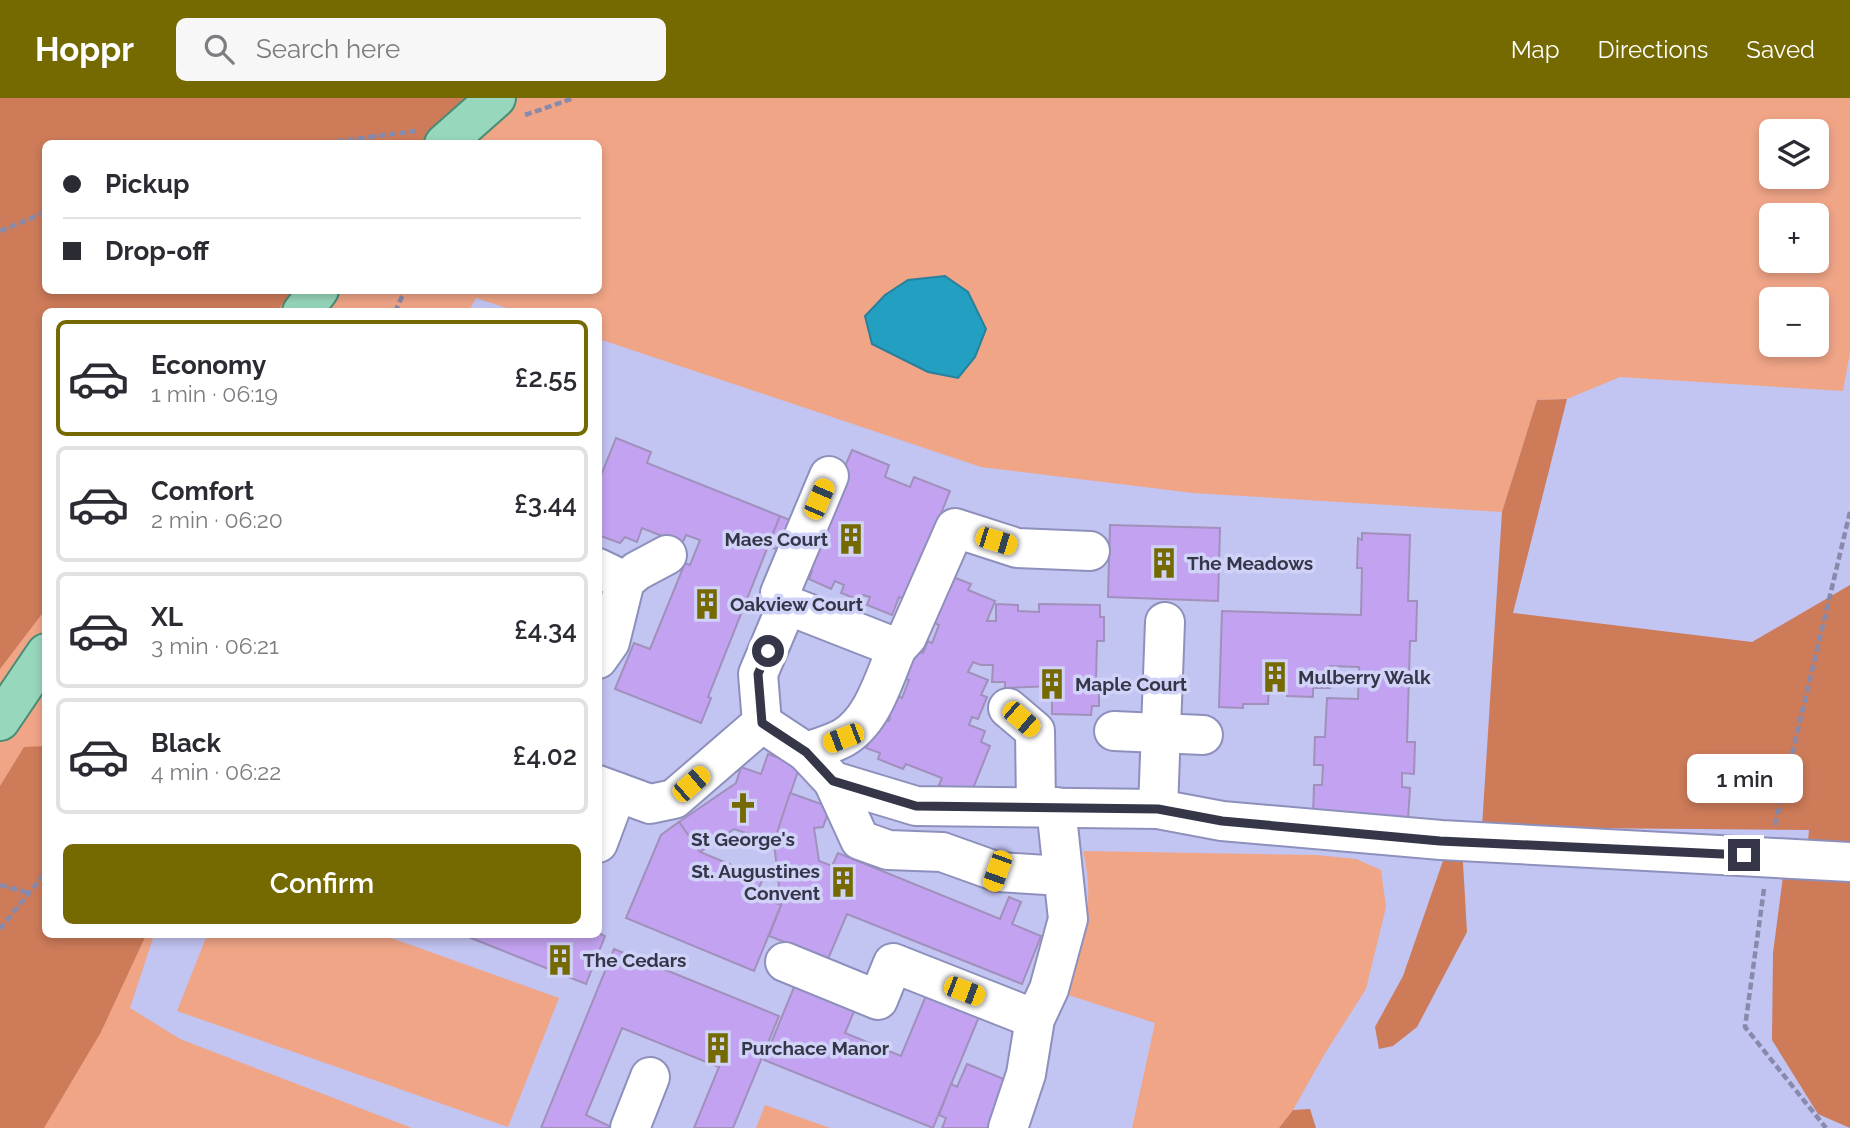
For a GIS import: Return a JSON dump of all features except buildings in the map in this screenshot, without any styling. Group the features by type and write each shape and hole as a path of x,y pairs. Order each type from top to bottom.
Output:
{"main road":[{"path":"454,135 496,98"},
{"path":"305,308 316,294"},
{"path":"0,721 42,659"}],"lane":[{"path":"829,476 780,593 787,605 897,648"},
{"path":"806,752 843,738 861,724 897,648 907,637 955,528 1017,548 1090,551"},
{"path":"602,653 610,642 612,575 637,571 667,555"},
{"path":"762,723 758,674 787,605"},
{"path":"1158,809 1164,622"},
{"path":"1008,708 1035,731 1046,807 1063,876 1068,919 1049,989 1035,1019 1026,1074 1008,1128"},
{"path":"762,723 806,752 833,781 860,841 888,850 942,852 993,882 1063,876"},
{"path":"602,821 608,789 650,804 674,799 762,723"},
{"path":"1114,731 1203,735"},
{"path":"833,781 916,806 1158,809 1222,821 1440,841 1850,862"},
{"path":"785,962 878,1000 893,963 1035,1019"},
{"path":"630,1128 650,1077"}],"path":[{"path":"377,140 454,135"},
{"path":"0,232 42,214"},
{"path":"0,929 42,877"},
{"path":"0,885 29,893"}],"shaded area":[{"path":"0,98 1850,98 1850,353 1843,391 1620,377 1567,399 1537,400 1502,512 1193,493 981,467 602,340 602,308 507,308 476,298 470,308 42,308 42,938 153,938 130,1008 180,1039 412,1128 0,1128"},
{"path":"0,98 486,98 442,140 42,140 42,294 291,294 279,308 42,308 42,614 0,669"},
{"path":"1567,399 1513,613 1752,642 1850,585 1850,1128 1818,1114 1772,1040 1773,953 1784,869 1806,863 1809,830 1482,827 1502,512 1537,400"},
{"path":"42,746 42,938 145,938 101,1032 44,1128 0,1128 0,786 24,747"},
{"path":"1462,846 1467,932 1417,1027 1393,1046 1379,1049 1375,1027 1403,976 1445,855"},
{"path":"1083,851 1317,855 1356,859 1381,870 1386,907 1366,989 1293,1110 1279,1128 1132,1128 1155,1023 1059,992 1081,940 1088,907 1087,871"},
{"path":"206,938 391,938 559,998 508,1127 177,1011"},
{"path":"765,1105 830,1128 756,1128"},
{"path":"1310,1109 1316,1128 1279,1128 1293,1110"}],"water":[{"path":"945,276 968,292 986,329 975,357 958,378 928,372 872,344 865,316 885,295 908,280"}],"place":[{"name":"Maes Court","path":"851,539"},
{"name":"The Meadows","path":"1164,563"},
{"name":"Oakview Court","path":"707,604"},
{"name":"Mulberry Walk","path":"1275,677"},
{"name":"Maple Court","path":"1052,684"},
{"name":"St George's","path":"743,808"},
{"name":"St. Augustines Convent","path":"843,882"},
{"name":"The Cedars","path":"560,960"},
{"name":"Purchace Manor","path":"718,1048"}],"route":[{"path":"768,651 758,674 762,723 806,752 833,781 916,806 1158,809 1222,821 1440,841 1744,855"}]}
